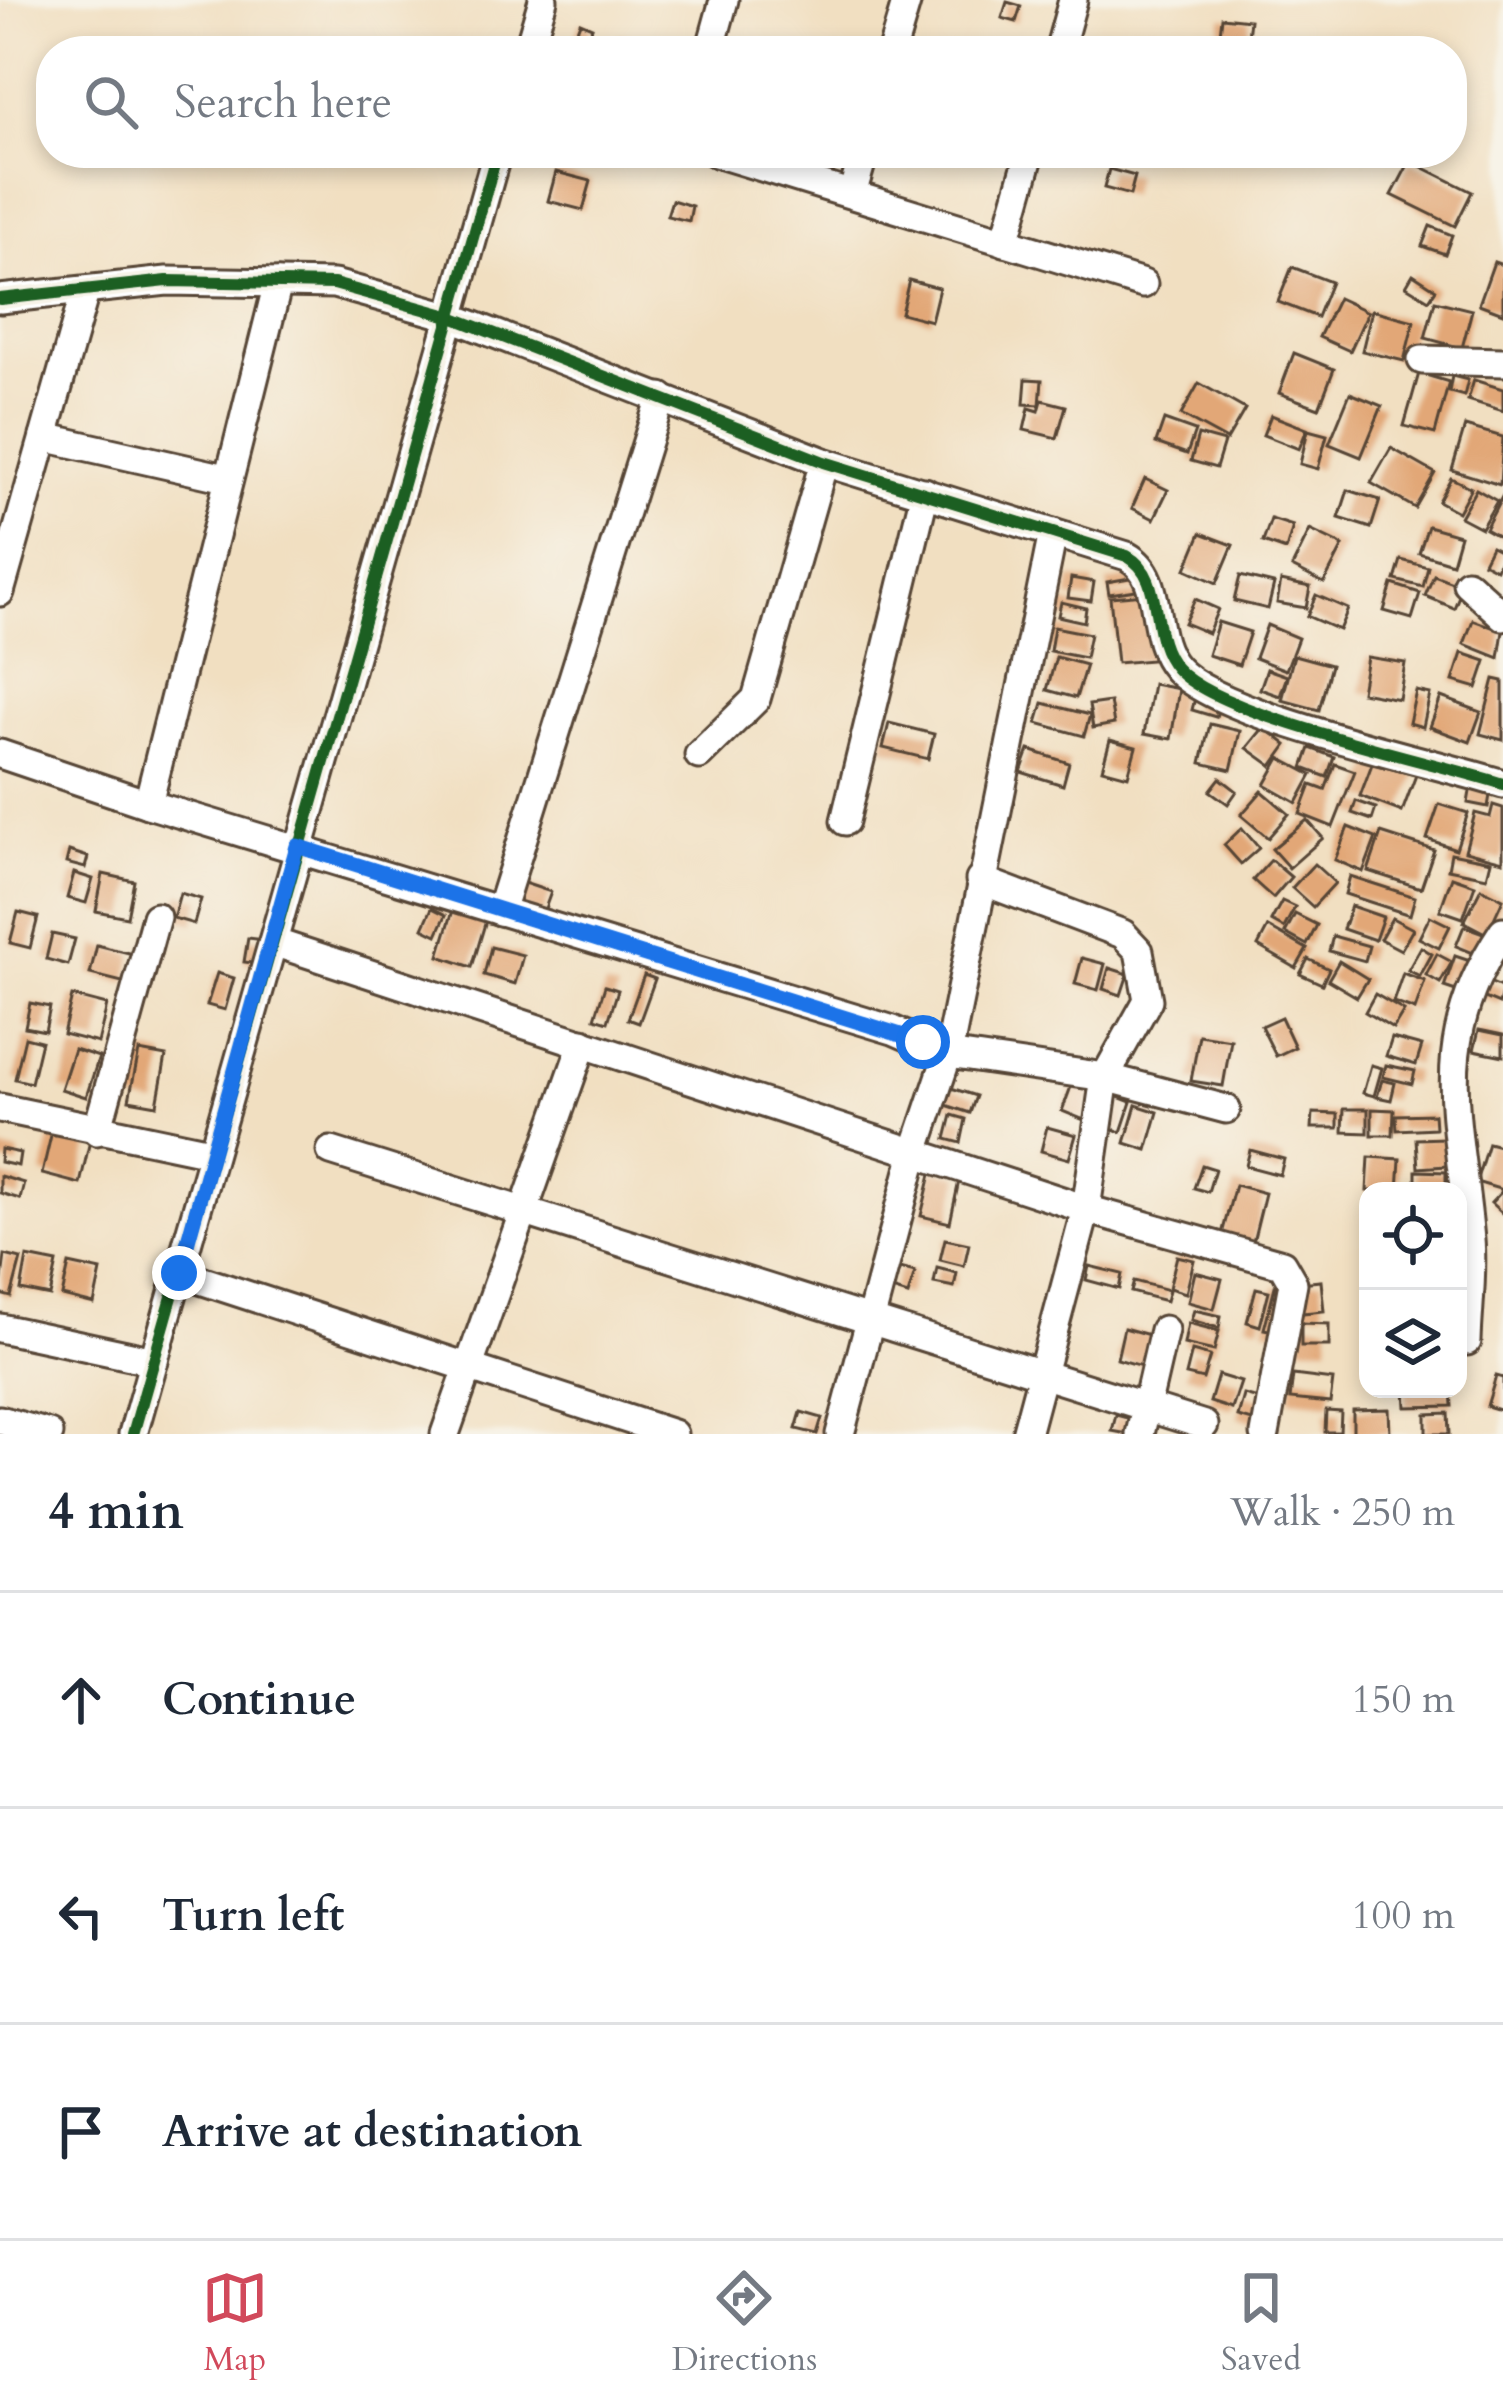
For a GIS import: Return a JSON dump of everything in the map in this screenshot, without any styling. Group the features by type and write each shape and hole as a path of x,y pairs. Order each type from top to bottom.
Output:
{"street":[{"path":"532,36 543,0"},
{"path":"714,36 724,0"},
{"path":"896,36 907,0"},
{"path":"1063,36 1073,0"},
{"path":"133,1434 493,168"},
{"path":"766,168 1143,284"},
{"path":"852,194 860,168"},
{"path":"1005,242 1026,168"},
{"path":"0,299 167,281 334,284 449,316 824,462 1127,556 1143,565 1150,577 1164,650 1178,671 1234,706 1503,784"},
{"path":"148,804 278,283"},
{"path":"0,592 86,292"},
{"path":"1422,360 1503,362"},
{"path":"500,911 661,397"},
{"path":"44,437 226,478"},
{"path":"699,755 756,699 824,462"},
{"path":"845,821 925,492"},
{"path":"840,1434 915,1152 949,1054 980,880 1053,533"},
{"path":"1467,583 1503,616"},
{"path":"0,754 148,804 893,1030 949,1054 1105,1077 1226,1109"},
{"path":"980,880 1123,934 1139,951 1148,1000 1105,1077 1086,1209 1026,1434"},
{"path":"97,1131 156,917"},
{"path":"1467,1342 1471,1246 1452,1092 1455,1039 1464,997 1503,931"},
{"path":"273,942 1086,1209 1282,1264 1291,1272 1264,1434"},
{"path":"445,1434 472,1369 584,1043"},
{"path":"0,1108 210,1152"},
{"path":"331,1151 1042,1374 1143,1421 1204,1425"},
{"path":"179,1273 673,1434"},
{"path":"0,1328 154,1361"},
{"path":"1143,1421 1164,1330"},
{"path":"0,1420 50,1434"}],"building":[{"path":"1007,2 1021,6 1016,22 1002,18"},
{"path":"1222,17 1250,20 1248,36 1220,34"},
{"path":"580,22 592,27 588,36 575,36"},
{"path":"1406,168 1424,168 1472,192 1455,226 1392,195"},
{"path":"1109,169 1135,176 1130,195 1104,188"},
{"path":"556,172 591,181 583,210 548,201"},
{"path":"672,200 692,206 689,221 667,216"},
{"path":"1430,226 1452,235 1445,254 1422,246"},
{"path":"1494,262 1503,265 1503,313 1479,304"},
{"path":"1292,267 1331,282 1317,317 1278,302"},
{"path":"1413,274 1436,289 1429,300 1406,286"},
{"path":"909,280 939,288 931,321 901,313"},
{"path":"1338,298 1368,312 1350,351 1319,337"},
{"path":"1435,301 1472,310 1462,348 1425,338"},
{"path":"1372,310 1414,321 1404,361 1362,351"},
{"path":"1294,353 1334,369 1319,408 1279,393"},
{"path":"1419,373 1449,382 1435,434 1404,426"},
{"path":"1452,376 1468,380 1464,396 1449,392"},
{"path":"1026,379 1042,380 1040,405 1024,404"},
{"path":"1474,380 1503,389 1503,411 1468,400"},
{"path":"1199,383 1245,409 1227,440 1181,415"},
{"path":"1350,393 1382,406 1361,457 1329,444"},
{"path":"1042,400 1066,406 1057,438 1024,430 1029,408 1039,411"},
{"path":"1271,415 1307,429 1299,449 1263,435"},
{"path":"1164,420 1195,431 1187,454 1156,443"},
{"path":"1465,426 1503,437 1500,485 1452,470"},
{"path":"1308,430 1327,435 1318,469 1300,464"},
{"path":"1198,435 1224,442 1216,468 1191,461"},
{"path":"1391,448 1435,473 1415,508 1371,483"},
{"path":"1451,478 1471,488 1458,512 1438,501"},
{"path":"1145,479 1168,490 1154,519 1132,508"},
{"path":"1476,489 1497,501 1481,528 1460,517"},
{"path":"1348,490 1380,500 1371,528 1339,518"},
{"path":"1503,495 1503,539 1485,529"},
{"path":"1271,519 1293,526 1286,550 1263,542"},
{"path":"1428,526 1460,535 1452,563 1419,553"},
{"path":"1310,530 1343,546 1324,583 1292,567"},
{"path":"1201,533 1233,545 1217,583 1186,569"},
{"path":"1491,546 1503,552 1496,569 1483,562"},
{"path":"1401,560 1428,567 1423,587 1395,580"},
{"path":"1434,575 1463,586 1454,608 1425,596"},
{"path":"1141,576 1143,589 1109,594 1107,582"},
{"path":"1240,576 1274,584 1268,609 1234,601"},
{"path":"1071,578 1094,582 1091,601 1068,598"},
{"path":"1281,581 1310,587 1306,608 1277,603"},
{"path":"1392,584 1420,593 1412,619 1384,611"},
{"path":"1145,594 1152,660 1117,663 1110,597"},
{"path":"1316,595 1348,609 1339,630 1307,616"},
{"path":"1195,599 1218,609 1208,633 1184,623"},
{"path":"1061,602 1086,608 1084,622 1058,616"},
{"path":"1473,620 1503,631 1499,658 1464,644"},
{"path":"1218,622 1250,632 1239,665 1208,655"},
{"path":"1267,625 1298,638 1286,670 1255,658"},
{"path":"1054,627 1090,634 1085,658 1050,651"},
{"path":"1462,653 1486,661 1477,688 1453,681"},
{"path":"1294,655 1331,665 1319,710 1282,700"},
{"path":"1056,657 1086,665 1076,698 1047,690"},
{"path":"1367,657 1405,663 1399,699 1361,692"},
{"path":"1267,669 1287,676 1280,696 1260,689"},
{"path":"1494,679 1503,681 1503,740 1480,734"},
{"path":"1153,684 1179,689 1171,739 1144,734"},
{"path":"1416,691 1430,694 1423,727 1409,723"},
{"path":"1441,697 1481,712 1470,742 1430,727"},
{"path":"1195,698 1219,705 1216,717 1192,710"},
{"path":"1110,702 1114,724 1093,728 1089,705"},
{"path":"1043,703 1090,715 1084,736 1037,723"},
{"path":"889,723 934,734 928,759 883,748"},
{"path":"1210,724 1240,731 1231,770 1201,763"},
{"path":"1264,727 1287,745 1272,766 1247,748"},
{"path":"1110,740 1136,747 1128,776 1102,769"},
{"path":"1310,748 1334,757 1327,777 1303,768"},
{"path":"1029,750 1069,763 1063,785 1021,772"},
{"path":"1280,758 1312,775 1297,803 1265,785"},
{"path":"1335,764 1355,771 1333,827 1300,814 1311,785 1325,790"},
{"path":"1372,764 1416,775 1402,812 1360,796"},
{"path":"1220,778 1237,791 1228,804 1210,791"},
{"path":"1471,786 1491,789 1488,807 1468,803"},
{"path":"1262,791 1289,814 1268,838 1241,815"},
{"path":"1356,801 1376,808 1372,820 1352,813"},
{"path":"1439,804 1468,813 1456,849 1427,839"},
{"path":"1493,805 1503,808 1503,861 1465,851 1475,813 1490,817"},
{"path":"1307,820 1323,838 1289,868 1272,849"},
{"path":"1348,827 1376,838 1363,872 1335,860"},
{"path":"1242,828 1259,848 1241,864 1224,845"},
{"path":"1381,833 1434,850 1421,888 1368,871"},
{"path":"69,851 88,857 85,868 66,863"},
{"path":"1451,853 1491,861 1487,877 1448,869"},
{"path":"1271,860 1291,877 1273,898 1253,880"},
{"path":"1314,864 1335,883 1313,907 1292,888"},
{"path":"74,873 93,879 86,903 67,898"},
{"path":"103,874 134,881 127,917 96,911"},
{"path":"1350,876 1415,897 1410,915 1345,894"},
{"path":"1452,877 1475,885 1463,918 1440,910"},
{"path":"518,881 551,892 543,914 510,903"},
{"path":"1481,888 1503,899 1487,934 1464,922"},
{"path":"180,893 201,899 194,924 173,918"},
{"path":"1282,901 1295,907 1284,928 1271,921"},
{"path":"1351,906 1383,917 1375,940 1343,929"},
{"path":"454,907 487,917 472,967 439,956"},
{"path":"432,908 446,915 437,935 423,928"},
{"path":"18,912 38,917 30,948 10,943"},
{"path":"1295,914 1317,925 1307,945 1285,933"},
{"path":"1430,916 1450,926 1439,948 1419,938"},
{"path":"1392,918 1413,929 1401,950 1380,939"},
{"path":"1464,926 1486,934 1478,955 1456,946"},
{"path":"1268,927 1307,949 1296,968 1258,946"},
{"path":"52,934 75,939 68,965 46,959"},
{"path":"1333,936 1369,946 1365,961 1329,951"},
{"path":"248,938 265,940 261,964 244,962"},
{"path":"97,945 133,954 126,983 90,974"},
{"path":"491,947 523,955 515,984 484,975"},
{"path":"1421,947 1432,954 1420,976 1408,970"},
{"path":"1437,954 1452,962 1440,983 1426,975"},
{"path":"1455,956 1473,962 1462,993 1444,987"},
{"path":"1082,958 1105,964 1098,990 1075,984"},
{"path":"1308,959 1329,969 1322,984 1300,974"},
{"path":"1339,961 1368,979 1357,997 1328,980"},
{"path":"1109,968 1128,974 1121,995 1103,989"},
{"path":"217,973 234,978 225,1010 207,1005"},
{"path":"1403,973 1425,981 1415,1010 1393,1002"},
{"path":"644,975 655,979 639,1023 628,1019"},
{"path":"1487,981 1503,988 1499,1004 1480,996"},
{"path":"605,986 618,990 608,1022 595,1018"},
{"path":"1375,994 1404,1011 1393,1029 1365,1012"},
{"path":"72,996 107,1005 98,1043 63,1034"},
{"path":"30,1003 50,1007 45,1031 25,1027"},
{"path":"1281,1017 1295,1047 1276,1056 1261,1026"},
{"path":"1479,1030 1503,1035 1503,1056 1474,1050"},
{"path":"1199,1035 1231,1040 1223,1086 1191,1081"},
{"path":"25,1037 41,1041 31,1083 15,1079"},
{"path":"1392,1038 1422,1046 1416,1065 1386,1056"},
{"path":"74,1049 99,1057 86,1097 61,1089"},
{"path":"139,1051 166,1056 157,1105 129,1100"},
{"path":"1371,1065 1382,1068 1374,1096 1363,1093"},
{"path":"1386,1065 1415,1071 1412,1084 1383,1077"},
{"path":"1382,1080 1395,1083 1391,1100 1377,1097"},
{"path":"1072,1084 1094,1092 1084,1120 1062,1111"},
{"path":"948,1087 976,1096 970,1113 943,1104"},
{"path":"1113,1095 1131,1102 1121,1132 1102,1125"},
{"path":"1136,1105 1158,1112 1147,1150 1125,1143"},
{"path":"1344,1109 1368,1109 1368,1133 1343,1132"},
{"path":"1372,1109 1394,1110 1393,1135 1372,1135"},
{"path":"1313,1113 1338,1114 1338,1128 1312,1128"},
{"path":"1434,1114 1435,1128 1397,1130 1396,1115"},
{"path":"952,1115 966,1119 961,1143 946,1139"},
{"path":"53,1127 91,1136 80,1184 42,1174"},
{"path":"1047,1127 1076,1135 1069,1159 1041,1151"},
{"path":"1445,1138 1446,1166 1418,1168 1416,1139"},
{"path":"1488,1143 1503,1147 1503,1190 1476,1182"},
{"path":"1,1149 20,1153 18,1166 0,1162"},
{"path":"1250,1150 1284,1159 1280,1175 1246,1166"},
{"path":"1369,1157 1400,1159 1399,1182 1368,1182"},
{"path":"1202,1165 1215,1169 1208,1192 1194,1188"},
{"path":"932,1170 960,1176 950,1223 921,1216"},
{"path":"1416,1171 1446,1172 1446,1182 1416,1182"},
{"path":"0,1176 24,1183 20,1199 0,1193"},
{"path":"1235,1185 1265,1193 1252,1246 1221,1238"},
{"path":"1503,1190 1503,1214 1491,1203"},
{"path":"945,1239 969,1244 964,1266 940,1260"},
{"path":"5,1255 21,1259 11,1297 0,1294"},
{"path":"1177,1256 1194,1260 1186,1293 1169,1288"},
{"path":"27,1257 57,1263 50,1296 21,1290"},
{"path":"69,1264 101,1271 94,1304 62,1296"},
{"path":"1089,1266 1122,1274 1119,1289 1086,1280"},
{"path":"900,1268 915,1272 908,1295 892,1290"},
{"path":"937,1268 957,1273 954,1287 934,1283"},
{"path":"1195,1272 1222,1279 1214,1309 1188,1302"},
{"path":"1134,1281 1169,1290 1166,1301 1131,1292"},
{"path":"1321,1281 1324,1311 1302,1313 1299,1283"},
{"path":"1275,1286 1290,1290 1279,1332 1264,1329"},
{"path":"1256,1288 1269,1291 1260,1326 1247,1322"},
{"path":"1194,1310 1221,1316 1219,1328 1191,1320"},
{"path":"1188,1323 1219,1331 1214,1351 1184,1344"},
{"path":"1301,1323 1329,1324 1329,1346 1301,1346"},
{"path":"1124,1328 1153,1336 1145,1367 1117,1359"},
{"path":"1192,1351 1210,1356 1203,1379 1186,1375"},
{"path":"1218,1375 1241,1382 1232,1409 1210,1402"},
{"path":"1293,1375 1333,1380 1330,1403 1290,1399"},
{"path":"1496,1376 1503,1378 1503,1411 1487,1406"},
{"path":"1244,1395 1262,1400 1256,1422 1238,1417"},
{"path":"1406,1398 1452,1398 1452,1406 1406,1407"},
{"path":"1389,1409 1390,1434 1353,1434 1353,1410"},
{"path":"1326,1411 1341,1412 1340,1432 1325,1432"},
{"path":"801,1412 822,1418 817,1434 796,1429"},
{"path":"1448,1413 1449,1434 1426,1434 1426,1414"},
{"path":"1116,1415 1131,1419 1128,1434 1112,1431"}],"cycle path":[{"path":"133,1434 493,168"},
{"path":"0,299 167,281 334,284 449,316 824,462 1127,556 1147,578 1167,654 1199,686 1279,720 1503,784"}],"route":[{"path":"179,1273 297,846 923,1042"}]}
